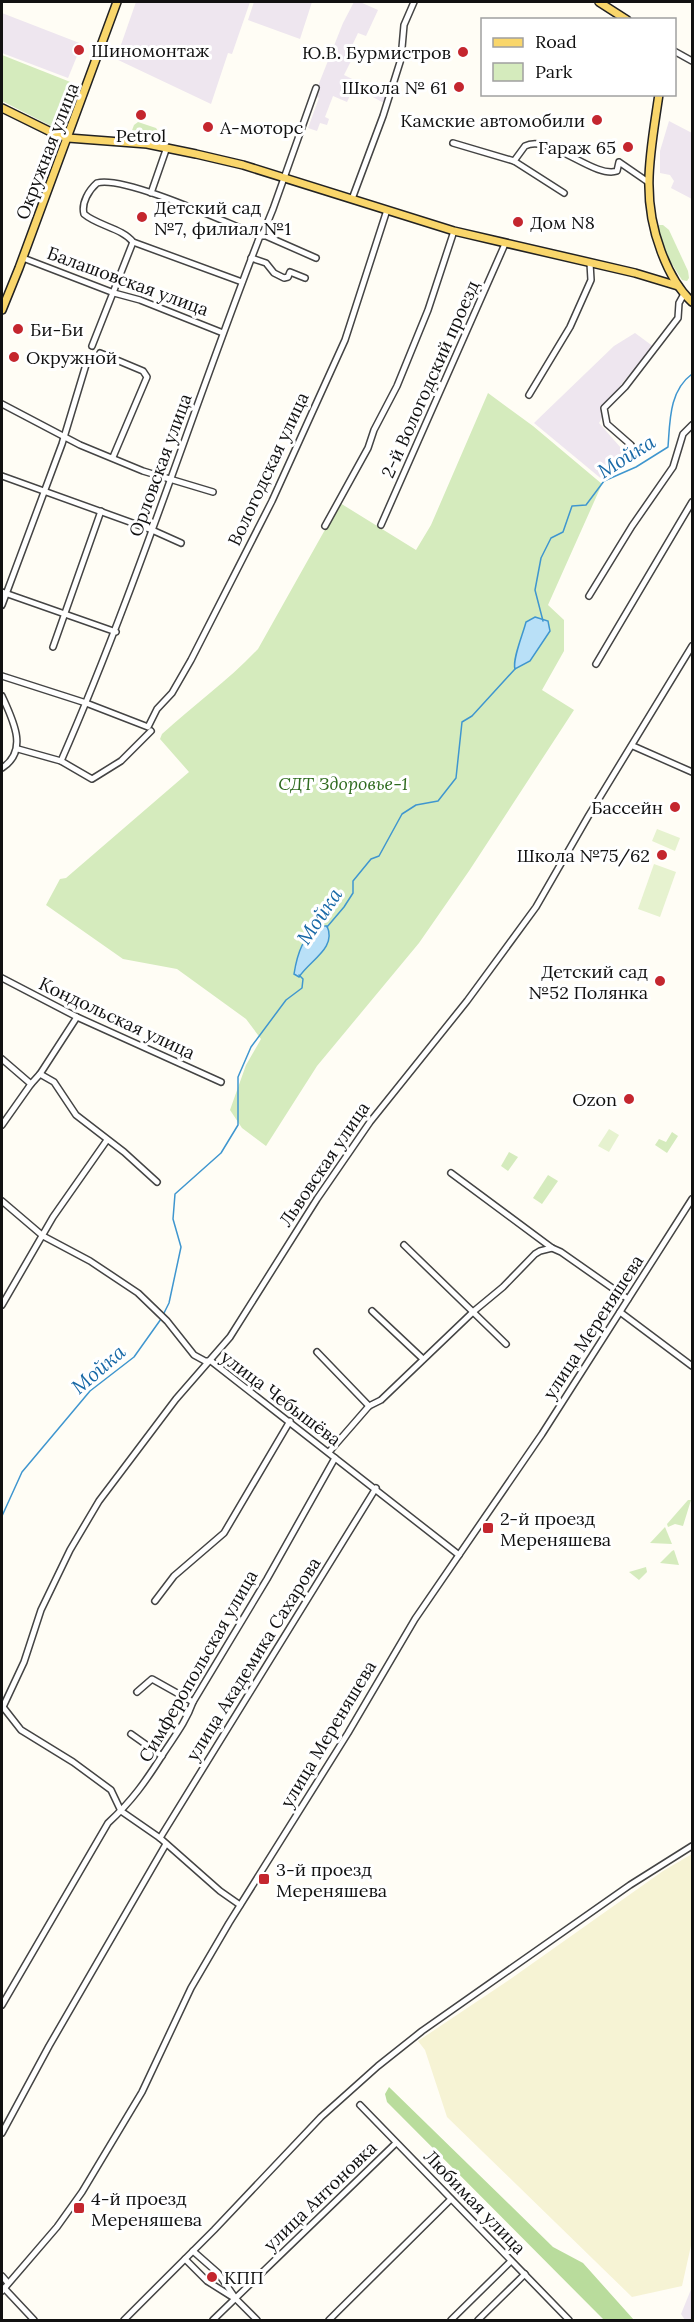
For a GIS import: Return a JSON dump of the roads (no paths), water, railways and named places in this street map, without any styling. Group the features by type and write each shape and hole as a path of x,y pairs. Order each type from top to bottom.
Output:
{"main road":[{"name":"Окружная улица","path":"2,310 117,2"},
{"path":"599,2 624,18"},
{"path":"659,96 648,182 648,207 665,262 678,286 693,302"},
{"path":"2,108 68,138 166,147 243,165 454,231 678,286"}],"street":[{"path":"352,199 387,104 401,59 404,25 414,2"},
{"path":"676,52 693,61"},
{"name":"Орловская улица","path":"61,761 116,632 223,333 251,258 267,224 316,88"},
{"path":"514,161 525,146 539,142 589,165 612,172 617,171 619,162 648,182"},
{"path":"453,143 514,161 564,193"},
{"path":"151,193 166,147"},
{"path":"242,282 133,242 129,237 86,217 82,208 86,198 94,185 103,181 116,182 151,193 260,236 266,236 316,258"},
{"name":"Вологодская улица","path":"61,761 92,779 122,761 149,729 157,708 172,693 272,501 345,340 387,210"},
{"path":"324,526 368,448 374,430 397,386 428,310 454,231"},
{"path":"92,346 133,242"},
{"name":"2-й Вологодский проезд","path":"381,525 505,244"},
{"name":"Балашовская улица","path":"22,258 114,293 140,300 223,333"},
{"path":"251,258 266,263 274,273 284,278 288,277 290,272 305,278"},
{"path":"529,395 570,327 591,280 590,263"},
{"path":"631,445 608,424 604,408 625,387 678,318 678,303 684,294"},
{"path":"100,353 143,371 147,377 113,457"},
{"path":"2,605 4,592 65,436 88,358"},
{"path":"2,404 80,445 143,471 213,492"},
{"path":"589,596 632,526 673,467 682,434 693,425"},
{"path":"2,476 152,530 181,543"},
{"path":"596,664 693,502"},
{"path":"53,647 101,511"},
{"path":"4,592 116,632"},
{"name":"Львовская улица","path":"2,1707 24,1662 42,1610 70,1550 99,1501 176,1399 200,1370 211,1361 247,1312 317,1199 370,1122 467,1001 536,907 589,815 693,646"},
{"path":"2,676 86,703 149,729"},
{"path":"2,696 14,729 18,749 13,759 2,768"},
{"path":"633,746 693,772"},
{"path":"18,749 61,761"},
{"name":"Кондольская улица","path":"2,978 77,1017 221,1082"},
{"path":"2,1125 40,1074 77,1017"},
{"path":"2,1059 31,1084"},
{"path":"40,1074 54,1082 76,1115 157,1182"},
{"path":"2,1305 53,1217 107,1140"},
{"path":"451,1173 552,1248 569,1257 628,1299"},
{"name":"улица Мереняшева","path":"4,2287 71,2208 142,2092 191,1988 416,1619 542,1434 693,1199"},
{"name":"улица Чебышёва","path":"2,1200 43,1236 90,1261 138,1293 167,1321 194,1355 205,1361 211,1361 459,1555"},
{"path":"404,1245 506,1344"},
{"path":"329,1452 369,1406 381,1400 474,1311 503,1287 535,1254 552,1248"},
{"path":"372,1311 423,1359"},
{"path":"620,1312 693,1366"},
{"path":"317,1352 369,1406"},
{"path":"154,1601 174,1575 224,1533 290,1421"},
{"name":"Симферопольская улица","path":"2,2005 108,1823 150,1778 188,1718 193,1702 267,1579 335,1458"},
{"name":"улица Академика Сахарова","path":"160,1838 376,1488"},
{"path":"137,1692 152,1679 193,1702"},
{"path":"2,1707 21,1730 73,1762 111,1790 121,1811 160,1838 220,1891 240,1905"},
{"path":"131,1734 162,1756"},
{"path":"2,2133 49,2046 166,1844"},
{"path":"124,2320 321,2116 378,2066 422,2031 630,1885 693,1846"},
{"name":"Любимая улица","path":"360,2105 569,2320"},
{"name":"улица Антоновка","path":"213,2320 396,2143"},
{"path":"329,2320 451,2199"},
{"path":"193,2251 218,2273 236,2299 257,2320"},
{"path":"185,2259 207,2281 236,2299"},
{"path":"451,2320 512,2261"},
{"path":"478,2320 525,2274"},
{"path":"2,2276 4,2287 34,2320"}],"water":[{"path":"535,617 548,621 550,631 530,661 515,669 516,653 526,622"},
{"path":"327,926 328,941 321,953 299,977 294,974 302,946 315,929"}],"waterway":[{"name":"Мойка","path":"543,621 535,590 541,558 551,538 563,532 572,506 586,505 604,481 636,467 668,447 672,407 679,389 692,374"},
{"name":"Мойка","path":"327,927 353,893 353,881 371,859 379,856 402,814 416,805 438,801 456,778 462,722 472,716 515,669"},
{"name":"Мойка","path":"163,1315 169,1303 181,1247 173,1219 175,1194 221,1153 238,1125 238,1077 251,1047 286,1000 302,988 303,979 299,975"},
{"name":"Мойка","path":"2,1516 22,1472 90,1391 134,1357 161,1319"}],"place":[{"name":"Шиномонтаж","path":"79,50"},
{"name":"Ю.В. Бурмистров","path":"463,52"},
{"name":"Школа № 61","path":"459,87"},
{"name":"Petrol","path":"141,115"},
{"name":"Камские автомобили","path":"597,120"},
{"name":"А-моторс","path":"208,127"},
{"name":"Гараж 65","path":"628,147"},
{"name":"Детский сад №7, филиал №1","path":"142,217"},
{"name":"Дом N8","path":"518,222"},
{"name":"Би-Би","path":"18,329"},
{"name":"Окружной","path":"14,357"},
{"name":"Бассейн","path":"675,807"},
{"name":"Школа №75/62","path":"662,855"},
{"name":"Детский сад №52 Полянка","path":"660,981"},
{"name":"Ozon","path":"629,1099"},
{"name":"2-й проезд Мереняшева","path":"488,1528"},
{"name":"3-й проезд Мереняшева","path":"264,1879"},
{"name":"4-й проезд Мереняшева","path":"79,2208"},
{"name":"КПП","path":"212,2277"}],"park label":[{"name":"СДТ Здоровье-1","path":"343,783"}]}
